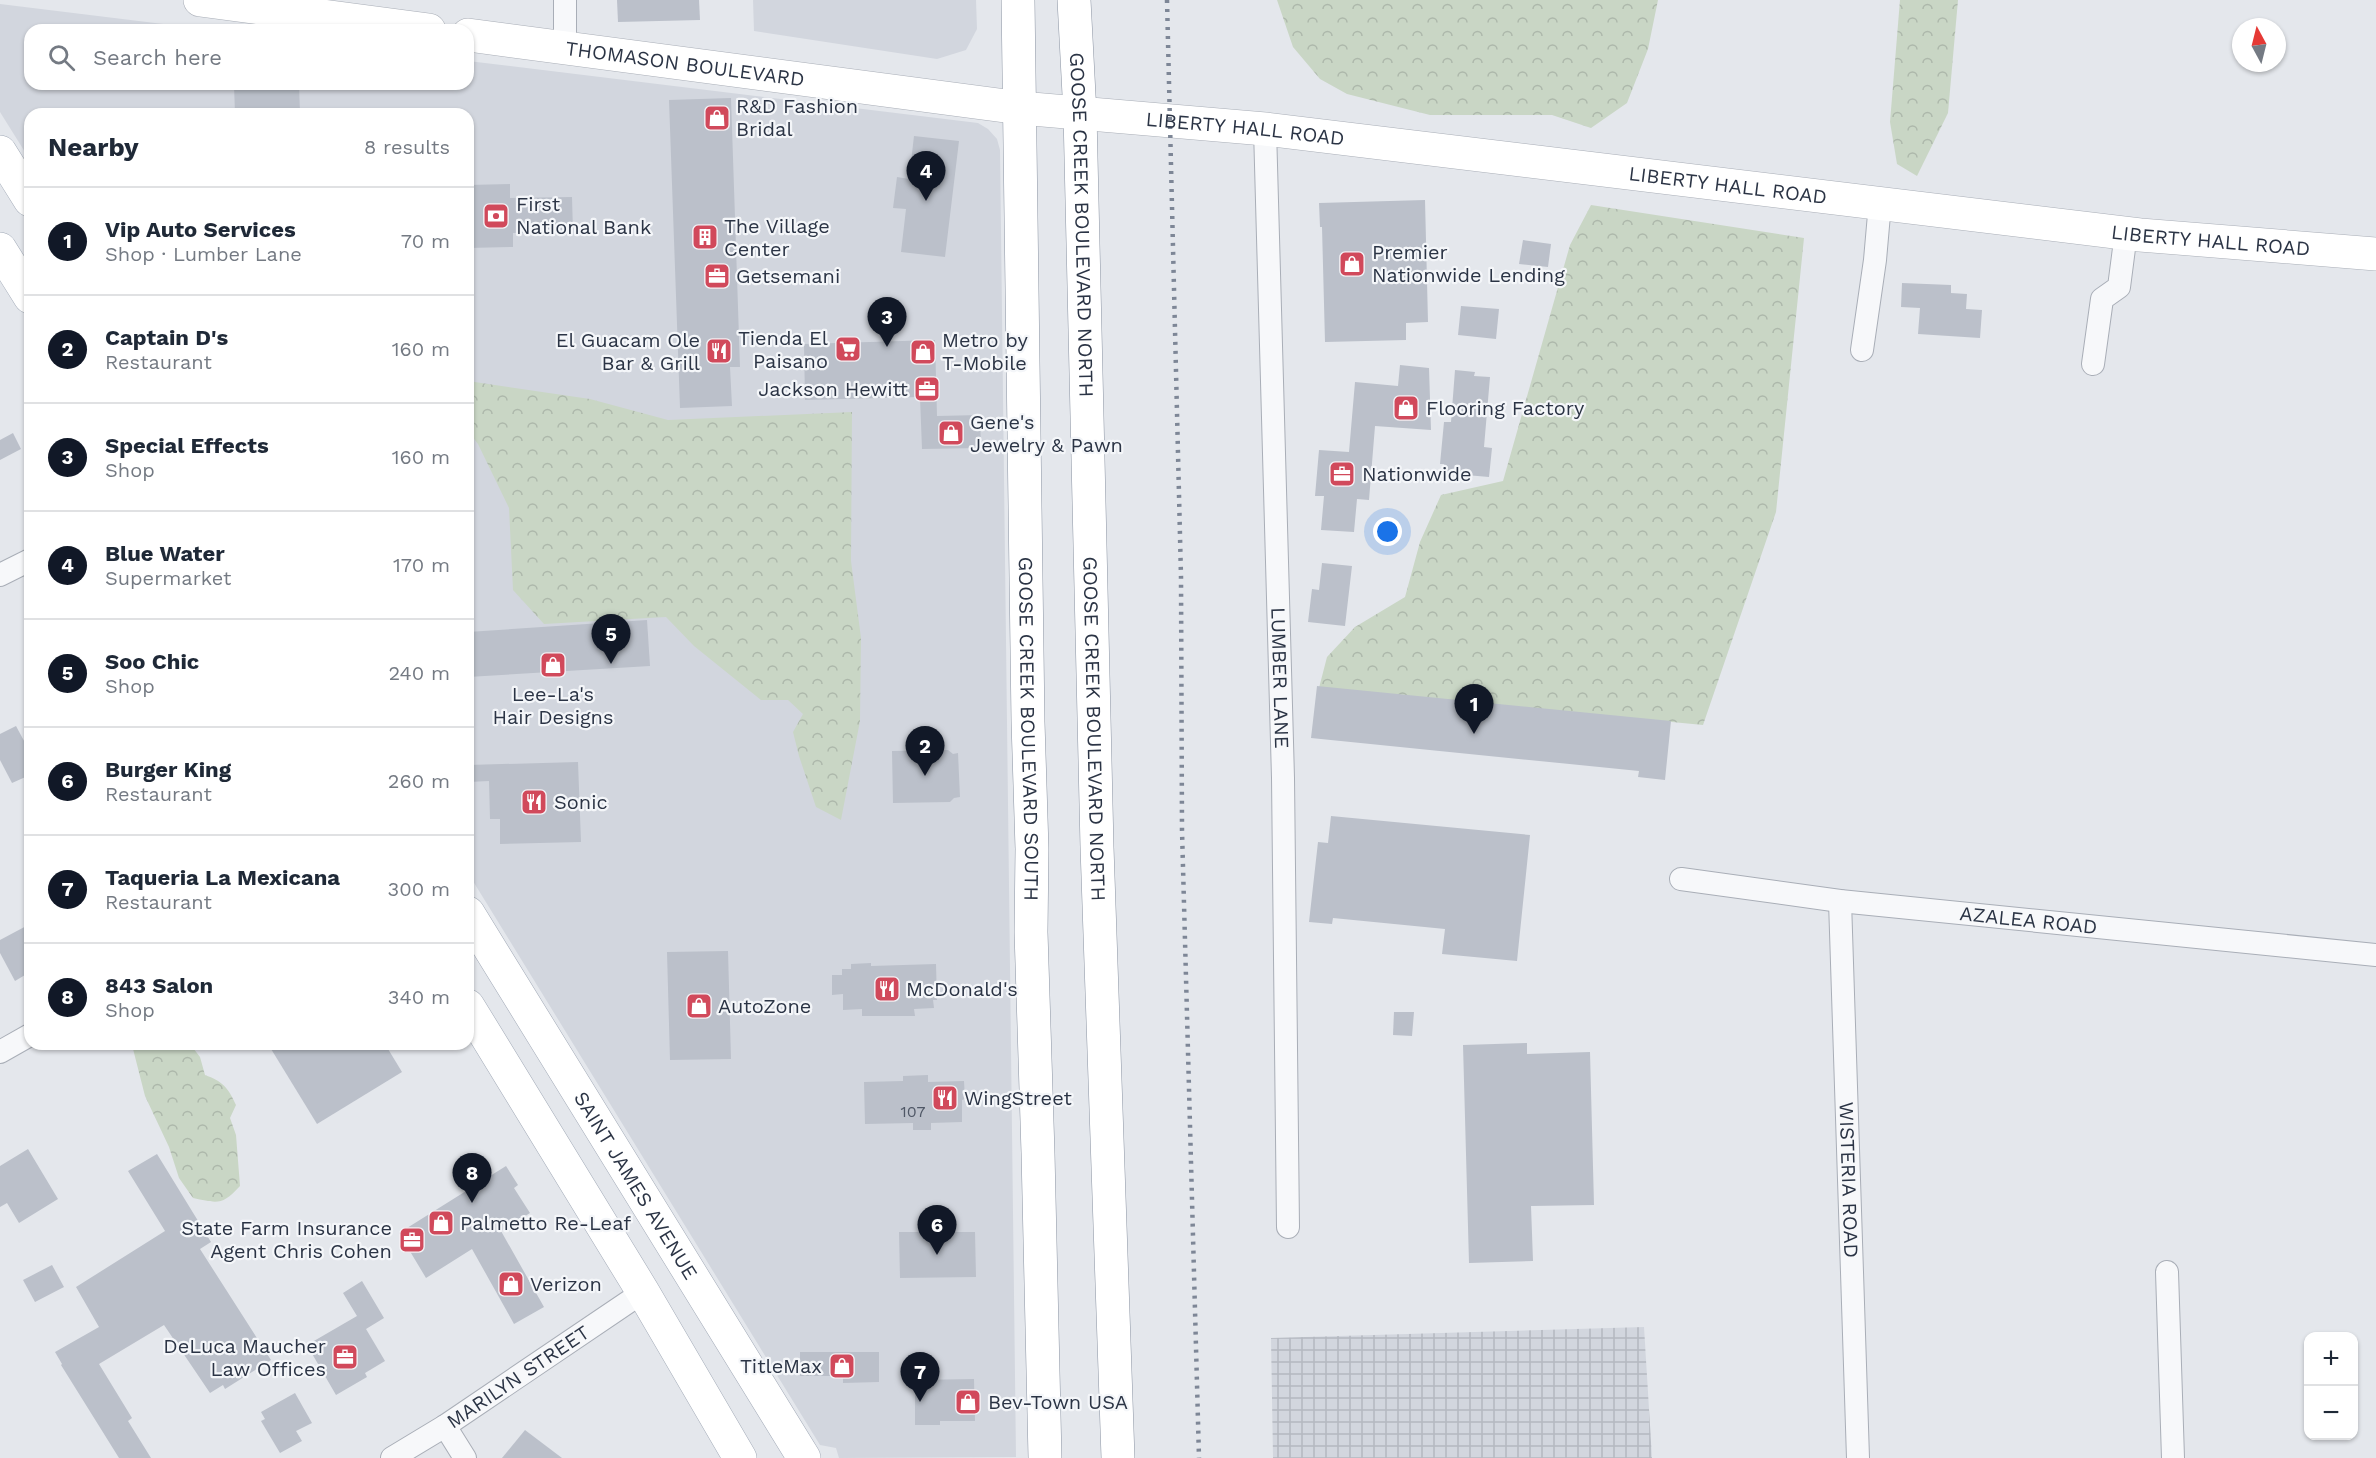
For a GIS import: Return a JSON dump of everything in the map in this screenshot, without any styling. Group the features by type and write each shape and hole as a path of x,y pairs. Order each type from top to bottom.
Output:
{"main road":[{"path":"200,0 383,24"},
{"name":"GOOSE CREEK BOULEVARD SOUTH","path":"1018,0 1028,722 1032,849 1030,932 1045,1458"},
{"name":"GOOSE CREEK BOULEVARD NORTH","path":"1074,0 1080,114 1097,847 1118,1458"},
{"name":"THOMASON BOULEVARD","path":"474,36 1080,114"},
{"name":"LIBERTY HALL ROAD","path":"1080,114 1265,129 2126,233 2376,254"},
{"path":"0,152 24,190"},
{"path":"0,249 24,287"},
{"name":"SAINT JAMES AVENUE","path":"474,923 804,1458"},
{"path":"474,1016 643,1292 740,1458"}],"street":[{"path":"565,0 565,48"},
{"name":"LUMBER LANE","path":"1265,129 1283,777 1288,1227"},
{"path":"1862,350 1875,260 1880,203"},
{"path":"2093,364 2102,299 2118,287 2126,233"},
{"path":"0,575 24,563"},
{"name":"AZALEA ROAD","path":"1681,879 1840,901 2376,955"},
{"name":"WISTERIA ROAD","path":"1840,901 1858,1458"},
{"path":"0,1052 24,1038"},
{"path":"2167,1272 2173,1458"},
{"name":"MARILYN STREET","path":"392,1458 445,1426 643,1292"},
{"path":"445,1426 465,1458"}],"shaded area":[{"path":"753,0 976,0 977,29 966,50 937,59 754,31"},
{"path":"0,4 163,24 24,24 24,90 474,90 474,62 978,123 988,129 997,139 1000,150 1016,1457 839,1458 836,1448 820,1445 474,883 474,108 24,108 24,150 0,112"},
{"path":"1644,1327 1652,1458 1273,1458 1271,1338"}],"green space":[{"path":"1277,0 1658,0 1648,49 1627,103 1591,128 1552,115 1430,115 1347,94 1320,79 1293,47"},
{"path":"1900,0 1958,0 1948,113 1917,176 1897,164 1890,122"},
{"path":"1591,205 1804,238 1776,512 1703,725 1319,688 1327,657 1355,627 1405,597 1420,542 1441,495 1503,481 1570,245"},
{"path":"474,382 590,399 668,420 852,412 851,561 861,638 860,721 841,820 816,807 793,732 803,714 788,700 761,700 694,646 666,617 544,624 513,590 509,508 474,439"},
{"path":"133,1050 195,1050 200,1057 205,1075 224,1086 236,1105 230,1118 236,1135 240,1186 224,1200 214,1202 193,1198 179,1178 169,1147 145,1096"}],"building":[{"path":"617,0 699,0 700,20 618,22"},
{"path":"234,90 299,90 300,108 235,108"},
{"name":"The Village Center","path":"731,98 740,367 730,367 732,406 680,408 669,100"},
{"path":"914,136 959,141 945,257 901,252 906,209 893,208 897,177 909,179"},
{"path":"510,184 510,198 572,197 573,232 513,233 513,247 474,248 474,185"},
{"path":"1425,200 1428,322 1406,323 1406,340 1325,342 1322,227 1320,227 1319,203"},
{"path":"1523,240 1551,244 1548,267 1519,264"},
{"path":"1902,283 1951,285 1951,293 1967,294 1966,309 1982,310 1980,338 1918,334 1920,308 1901,307"},
{"path":"1461,306 1499,309 1496,339 1458,335"},
{"path":"935,340 937,416 980,415 981,448 922,449 920,397 805,400 804,344"},
{"path":"1400,365 1429,368 1431,430 1375,426 1369,500 1357,499 1354,532 1321,530 1324,496 1315,496 1319,450 1349,452 1355,382 1398,386"},
{"path":"1455,370 1475,372 1474,376 1490,377 1484,447 1492,448 1489,477 1443,473 1444,464 1440,464 1444,422 1451,422"},
{"path":"13,433 21,449 0,460 0,440"},
{"path":"1322,563 1352,566 1345,626 1308,622 1312,589 1319,590"},
{"path":"647,620 650,666 474,677 474,632"},
{"path":"1317,686 1671,721 1665,780 1638,777 1639,771 1311,738"},
{"path":"16,726 24,741 24,778 12,783 0,760 0,734"},
{"path":"948,750 953,754 958,753 960,797 950,802 893,803 892,751"},
{"path":"578,762 581,842 500,844 500,819 490,819 489,781 474,782 474,765"},
{"path":"1331,816 1530,835 1517,961 1442,954 1445,929 1333,918 1332,924 1309,922 1318,842 1328,843"},
{"path":"24,927 24,976 15,981 0,953 0,940"},
{"path":"728,951 731,1059 670,1060 667,952"},
{"path":"871,963 871,966 936,964 937,1000 933,1000 934,1008 914,1009 915,1016 862,1016 862,1009 843,1010 843,994 832,995 832,975 842,975 842,969 851,969 851,964"},
{"path":"1394,1012 1414,1012 1412,1036 1393,1035"},
{"path":"1527,1043 1527,1054 1590,1052 1594,1205 1531,1206 1533,1261 1469,1263 1463,1045"},
{"path":"272,1050 389,1050 402,1072 317,1124"},
{"path":"928,1075 928,1082 964,1081 965,1099 962,1100 962,1122 931,1123 931,1130 913,1130 913,1123 865,1124 864,1082 903,1081 903,1076"},
{"path":"28,1149 58,1199 19,1223 7,1203 0,1207 0,1166"},
{"path":"157,1154 211,1242 200,1249 271,1360 225,1389 223,1385 210,1393 164,1325 99,1364 132,1418 128,1421 151,1458 119,1458 55,1352 99,1327 76,1287 165,1231 128,1171"},
{"path":"506,1166 518,1185 514,1188 530,1213 501,1231 544,1307 514,1324 472,1249 426,1278 399,1233"},
{"path":"899,1232 975,1232 976,1277 900,1278"},
{"path":"52,1265 64,1287 35,1302 23,1280"},
{"path":"362,1281 384,1318 366,1329 385,1361 365,1373 367,1377 336,1395 307,1345 357,1316 343,1293"},
{"path":"800,1352 879,1352 879,1382 843,1383 843,1376 800,1376"},
{"path":"974,1379 975,1421 940,1421 940,1425 915,1425 915,1380"},
{"path":"295,1393 312,1423 296,1431 302,1441 280,1453 261,1421 265,1419 261,1412"},
{"path":"525,1430 562,1458 502,1458"}],"railway":[{"path":"1167,0 1181,577 1182,830 1199,1458"}],"place":[{"name":"R&D Fashion Bridal","path":"717,118"},
{"name":"Blue Water","path":"926,201"},
{"name":"First National Bank","path":"496,216"},
{"name":"The Village Center","path":"705,237"},
{"name":"Premier Nationwide Lending","path":"1352,264"},
{"name":"Getsemani","path":"717,276"},
{"name":"Special Effects","path":"887,347"},
{"name":"Tienda El Paisano","path":"848,349"},
{"name":"El Guacam Ole Bar & Grill","path":"719,351"},
{"name":"Metro by T-Mobile","path":"923,352"},
{"name":"Jackson Hewitt","path":"927,389"},
{"name":"Flooring Factory","path":"1406,408"},
{"name":"Gene's Jewelry & Pawn","path":"951,433"},
{"name":"Nationwide","path":"1342,474"},
{"name":"Soo Chic","path":"611,664"},
{"name":"Lee-La's Hair Designs","path":"553,665"},
{"name":"Vip Auto Services","path":"1474,734"},
{"name":"Captain D's","path":"925,776"},
{"name":"Sonic","path":"534,802"},
{"name":"McDonald's","path":"887,989"},
{"name":"AutoZone","path":"699,1006"},
{"name":"WingStreet","path":"945,1098"},
{"name":"843 Salon","path":"472,1203"},
{"name":"Palmetto Re-Leaf","path":"441,1223"},
{"name":"State Farm Insurance Agent Chris Cohen","path":"412,1240"},
{"name":"Burger King","path":"937,1255"},
{"name":"Verizon","path":"511,1284"},
{"name":"DeLuca Maucher Law Offices","path":"345,1357"},
{"name":"TitleMax","path":"842,1366"},
{"name":"Taqueria La Mexicana","path":"920,1402"},
{"name":"Bev-Town USA","path":"968,1402"}]}
